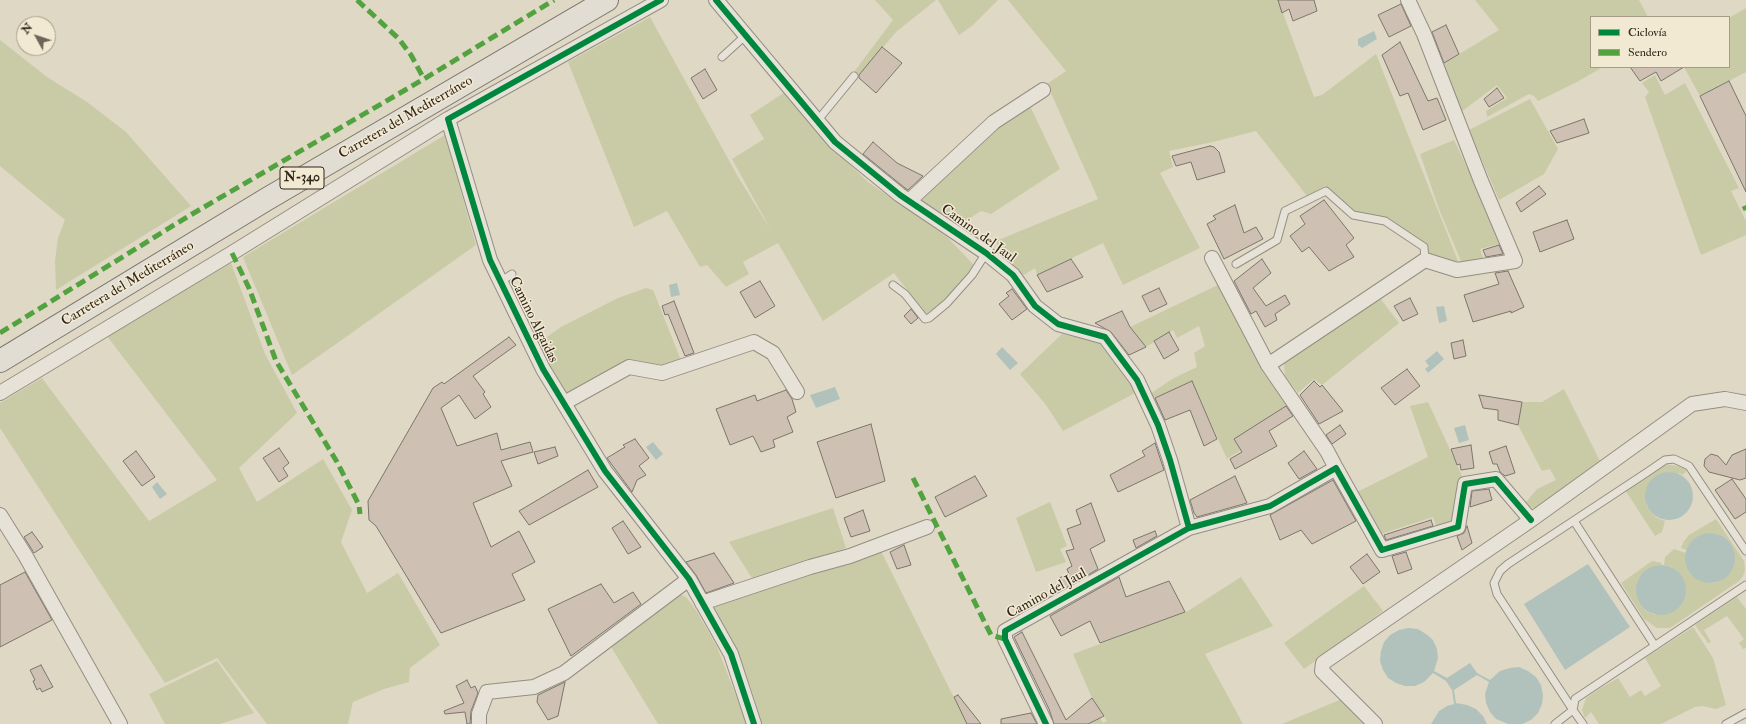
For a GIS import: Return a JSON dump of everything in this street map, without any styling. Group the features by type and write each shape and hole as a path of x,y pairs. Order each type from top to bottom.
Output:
{"highway":[{"name":"Carretera del Mediterráneo","path":"0,361 267,199 607,0"}],"street":[{"path":"0,392 218,261 448,119 661,0"},
{"name":"Camino del Jaul","path":"716,0 835,142 909,201 986,253 1013,275 1035,306 1058,324 1105,337 1137,380 1158,425 1170,460 1189,528"},
{"path":"1268,365 1425,260 1457,270 1515,261 1481,181 1424,34 1408,0"},
{"path":"909,201 994,122 1043,90"},
{"name":"Camino Algaidas","path":"448,119 490,260 506,278 543,369 605,471 689,579 731,654 754,724"},
{"path":"1212,258 1268,365 1327,451 1382,550 1458,527 1465,484 1496,479 1531,520"},
{"path":"564,403 629,367 662,373 754,342 773,353 797,392"},
{"path":"1375,724 1322,671 1323,663 1531,520 1692,404 1725,399 1746,403"},
{"name":"Camino del Jaul","path":"1046,724 1005,639 1006,631 1189,528 1270,506 1336,468"},
{"path":"0,515 25,555 120,724"},
{"path":"702,603 810,567 850,556 927,527"},
{"path":"479,724 479,714 487,692 534,687 564,674 689,579"}],"lane":[{"path":"722,57 745,36"},
{"path":"818,120 854,76"},
{"path":"1236,264 1277,240 1285,211 1326,191 1353,215 1385,221 1424,247 1425,260"},
{"path":"893,285 905,294 925,319 929,318 947,303 972,275 986,253"},
{"path":"1583,724 1497,594 1494,583 1500,571 1508,564 1665,460 1674,458 1689,466 1746,551"},
{"path":"1574,521 1655,646"},
{"path":"1555,724 1573,710 1575,699 1746,585"},
{"path":"1726,724 1746,713"}],"green space":[{"path":"875,0 936,0 896,32 858,77 854,72 893,20"},
{"path":"938,0 998,0 973,25 959,35"},
{"path":"1008,0 1278,0 1314,97 1322,95 1376,54 1460,266 1429,255 1428,246 1387,217 1356,212 1325,186 1307,196 1256,131 1169,151 1173,167 1160,173 1200,248 1123,285 1103,243 1037,275 1035,268 1024,275 996,253 999,249 996,241 1098,199 1047,84 1066,71"},
{"path":"1475,0 1639,0 1647,16 1590,16 1590,68 1601,68 1577,82 1538,101 1534,96 1529,94 1487,117 1486,111 1507,98 1497,85 1461,112 1441,65 1499,30"},
{"path":"1746,8 1746,72 1700,96 1685,68 1730,68 1730,17"},
{"path":"650,17 737,175 772,232 732,159 764,139 750,115 785,92 838,153 868,182 947,237 974,265 968,274 941,304 926,314 894,273 823,321 778,243 743,262 749,274 726,287 707,265 700,267 667,211 634,227 568,62"},
{"path":"0,40 16,53 16,56 20,56 47,77 87,102 126,132 191,206 56,290 55,261 58,238 65,220 0,166"},
{"path":"1655,75 1665,95 1685,83 1739,188 1731,191 1746,221 1746,235 1701,255 1645,97 1649,92 1642,83"},
{"path":"1530,99 1558,149 1544,174 1499,200 1469,130"},
{"path":"1029,104 1060,169 991,214 981,211 956,227 915,200 994,127"},
{"path":"445,135 476,245 292,375 243,257"},
{"path":"1454,140 1503,243 1480,249 1484,261 1463,266 1439,209 1420,154"},
{"path":"231,263 265,354 297,413 239,468 257,502 323,459 352,510 341,542 367,593 398,573 440,645 410,668 409,682 384,689 353,702 348,724 267,724 217,658 165,683 0,428 0,403 42,378 149,521 217,480 107,336"},
{"path":"1220,284 1265,375 1285,399 1285,407 1235,439 1241,450 1227,459 1192,381 1154,398 1151,393 1174,378 1197,367 1194,353 1205,346 1199,326 1177,338 1173,330 1146,347 1130,327"},
{"path":"646,288 653,290 682,363 662,369 639,363 568,393 559,389 537,344 561,327 618,298"},
{"path":"1380,298 1399,323 1322,385 1314,379 1298,393 1285,376 1284,363"},
{"path":"1062,334 1096,341 1107,347 1137,392 1063,431 1046,405 1020,374"},
{"path":"1564,389 1601,463 1544,504 1534,508 1528,506 1526,502 1537,489 1556,480 1550,469 1542,471 1518,425 1522,402 1542,402"},
{"path":"1428,402 1463,478 1453,523 1438,530 1433,517 1378,535 1357,492 1428,457 1410,406"},
{"path":"1664,464 1678,466 1686,469 1686,472 1682,475 1679,473 1646,505 1657,518 1665,521 1662,532 1655,536 1625,490"},
{"path":"1050,502 1067,546 1060,549 1066,562 1036,572 1016,518"},
{"path":"833,508 846,548 784,570 752,578 729,542"},
{"path":"1716,519 1744,561 1745,570 1743,576 1739,581 1670,628 1657,628 1644,619 1621,583 1652,561 1662,563 1661,565 1657,565 1641,605 1647,611 1655,615 1672,567 1664,565 1665,557 1674,549 1686,553 1685,558 1705,582 1714,583 1722,580 1720,535 1712,533 1704,534 1691,542 1686,550 1681,548 1689,535"},
{"path":"881,551 967,724 762,724 750,685 732,643 711,603"},
{"path":"1241,577 1273,626 1205,654 1243,724 1079,724 1100,718 1103,723 1107,721 1092,698 1073,654 1188,611"},
{"path":"1364,586 1383,611 1304,669 1284,643"},
{"path":"679,594 686,597 696,610 717,647 747,724 658,724 610,645"},
{"path":"1737,597 1746,609 1746,648 1743,649 1739,643 1744,639 1727,616 1704,630 1711,642 1708,643 1695,625"},
{"path":"1693,627 1713,658 1726,705 1716,709 1702,706 1695,707 1661,724 1599,724 1591,712 1585,718 1582,710 1586,698 1618,678 1630,697 1641,690 1645,696 1661,686 1645,658"},
{"path":"217,661 254,713 220,724 165,724 149,694"},
{"path":"1342,699 1364,724 1282,724"}],"shaded area":[{"path":"1374,31 1377,39 1362,48 1358,45 1358,39"},
{"path":"677,283 680,295 671,297 669,285"},
{"path":"1444,306 1447,321 1439,323 1436,307"},
{"path":"1002,347 1018,363 1010,370 996,354"},
{"path":"1437,351 1444,359 1428,373 1425,369 1429,366 1425,361"},
{"path":"835,387 840,399 816,408 810,395"},
{"path":"1465,425 1469,440 1459,443 1454,428"},
{"path":"653,442 663,454 656,460 646,447"},
{"path":"1664,472 1674,472 1683,476 1689,482 1692,487 1692,505 1683,516 1674,520 1664,520 1655,516 1649,510 1645,501 1645,491 1649,482 1655,476"},
{"path":"157,482 167,494 160,499 152,487"},
{"path":"1710,533 1719,535 1728,540 1733,549 1735,558 1733,567 1728,576 1719,581 1710,583 1701,581 1692,576 1687,567 1685,558 1687,549 1692,540 1701,535"},
{"path":"1588,564 1630,627 1565,670 1524,604"},
{"path":"1656,565 1666,565 1679,572 1686,585 1686,595 1679,608 1666,615 1656,615 1647,611 1640,604 1636,595 1636,585 1640,576 1647,569"},
{"path":"1408,628 1418,629 1433,640 1437,649 1438,658 1434,671 1447,678 1470,663 1477,673 1490,680 1500,671 1510,668 1519,667 1528,671 1536,677 1541,685 1543,695 1542,704 1538,713 1531,720 1522,724 1508,724 1496,719 1490,712 1486,703 1485,694 1489,682 1477,675 1454,690 1456,703 1467,705 1476,709 1483,716 1487,724 1431,724 1439,711 1454,704 1452,690 1446,681 1433,673 1424,682 1415,686 1405,686 1388,678 1380,661 1384,642 1390,635 1399,630"}],"building":[{"path":"1278,0 1314,0 1317,11 1293,21 1289,9 1282,13"},
{"path":"1401,4 1411,26 1389,37 1378,15"},
{"path":"1446,25 1459,54 1444,63 1432,32"},
{"path":"1400,42 1428,101 1437,98 1446,120 1423,130 1408,93 1400,96 1382,55"},
{"path":"882,47 902,63 876,93 859,78 859,75"},
{"path":"1631,68 1682,68 1661,81 1656,72 1640,81"},
{"path":"705,69 717,90 703,99 691,78"},
{"path":"1729,81 1746,116 1746,192 1700,96"},
{"path":"1497,88 1504,98 1489,107 1484,99"},
{"path":"1584,119 1589,133 1557,143 1550,131"},
{"path":"873,142 897,163 923,176 908,190 905,188 863,154"},
{"path":"1210,146 1214,147 1219,152 1225,172 1197,180 1191,162 1176,166 1172,156"},
{"path":"1539,186 1546,194 1521,212 1516,203"},
{"path":"1324,200 1354,238 1346,245 1354,257 1329,271 1309,247 1302,252 1290,236 1305,224 1300,216"},
{"path":"1235,205 1244,233 1256,227 1263,239 1224,259 1207,224 1216,219 1213,216"},
{"path":"1567,220 1574,239 1540,252 1533,232"},
{"path":"1499,245 1503,254 1486,257 1483,250"},
{"path":"1071,259 1083,277 1047,292 1037,275"},
{"path":"1262,259 1271,273 1253,288 1266,306 1285,295 1290,304 1275,314 1277,320 1265,327 1256,311 1251,314 1234,281"},
{"path":"1508,271 1524,307 1511,313 1511,311 1473,322 1464,295 1499,284 1495,273"},
{"path":"760,281 775,306 755,318 740,292"},
{"path":"1159,288 1167,304 1150,312 1142,296"},
{"path":"1012,289 1027,309 1012,320 999,304 1009,296 1006,293"},
{"path":"1410,298 1418,314 1403,321 1394,306"},
{"path":"674,301 694,353 685,356 668,314 665,315 662,306"},
{"path":"911,309 918,318 911,324 904,316"},
{"path":"1122,311 1130,327 1146,347 1129,355 1111,332 1095,323"},
{"path":"1169,332 1179,350 1164,359 1154,341"},
{"path":"509,337 516,345 473,376 485,392 483,394 491,407 475,419 459,395 441,408 457,446 497,433 501,450 530,442 533,452 501,461 512,486 473,503 491,547 519,531 535,562 512,574 525,600 441,633 376,526 369,520 368,501 433,388 442,382 444,384"},
{"path":"1463,340 1466,356 1454,359 1451,343"},
{"path":"1407,369 1420,386 1395,405 1381,388"},
{"path":"1192,381 1217,439 1204,446 1190,410 1165,420 1155,398"},
{"path":"1314,381 1320,387 1322,385 1343,411 1319,424 1300,395"},
{"path":"786,390 792,399 796,412 787,417 793,432 773,440 775,447 761,452 753,436 730,445 716,409 755,395 757,401"},
{"path":"1479,395 1522,402 1518,425 1498,420 1498,410 1483,408"},
{"path":"1286,406 1293,416 1269,431 1277,446 1235,469 1230,459 1242,452 1234,439"},
{"path":"871,424 885,481 836,498 817,442"},
{"path":"1340,425 1346,434 1332,444 1326,435"},
{"path":"635,439 649,458 639,466 646,475 637,480 632,492 607,458 625,447 623,445"},
{"path":"1155,443 1164,470 1118,492 1110,475 1145,456 1142,451"},
{"path":"1471,445 1474,468 1461,470 1460,464 1457,465 1451,449"},
{"path":"1506,446 1515,473 1505,476 1500,472 1497,464 1493,464 1489,452"},
{"path":"555,447 558,456 538,464 534,452"},
{"path":"279,448 289,463 283,468 288,476 279,482 263,458"},
{"path":"1746,449 1746,478 1740,480 1709,472 1704,466 1705,459 1711,454 1718,456 1726,465 1732,455"},
{"path":"136,451 155,477 142,486 123,461"},
{"path":"1304,451 1317,469 1299,479 1288,463"},
{"path":"588,470 598,487 529,525 519,511"},
{"path":"975,476 987,496 945,517 935,497"},
{"path":"1235,476 1247,503 1197,517 1194,513 1190,500"},
{"path":"1732,479 1746,499 1746,512 1735,519 1715,490"},
{"path":"1333,480 1356,521 1312,544 1301,530 1280,540 1270,515"},
{"path":"1489,489 1492,500 1470,507 1472,491"},
{"path":"1091,503 1105,541 1090,549 1098,569 1064,589 1059,578 1069,574 1067,569 1072,566 1066,551 1074,549 1067,529 1081,524 1076,510"},
{"path":"863,510 870,531 851,537 844,518"},
{"path":"1431,520 1433,526 1386,540 1384,535"},
{"path":"623,521 641,547 628,554 612,528"},
{"path":"1467,526 1472,543 1462,550 1457,536 1464,533"},
{"path":"1155,531 1157,536 1136,548 1133,540"},
{"path":"32,532 43,547 34,553 24,537"},
{"path":"904,545 911,565 897,569 890,552"},
{"path":"1406,552 1412,569 1398,574 1392,556"},
{"path":"714,553 734,583 706,593 696,575 686,562"},
{"path":"1367,554 1380,572 1363,584 1350,567"},
{"path":"25,572 52,620 0,647 0,585"},
{"path":"1119,577 1126,597 1169,581 1185,612 1100,643 1090,621 1061,636 1050,616"},
{"path":"601,584 614,603 633,592 641,604 571,656 548,609"},
{"path":"1022,632 1066,720 1092,698 1104,716 1088,724 1054,724 1049,709 1014,637"},
{"path":"41,665 53,687 42,692 40,688 37,690 33,681 35,680 30,670"},
{"path":"467,680 471,688 475,686 478,693 471,711 470,724 467,724 465,712 445,714 444,711 464,703 456,686"},
{"path":"565,682 558,716 548,720 537,702 538,695"},
{"path":"958,695 981,724 967,724 954,697"},
{"path":"1031,713 1037,724 1001,724 1001,719"}],"marked path":[{"path":"357,0 399,39 411,55 424,79"},
{"path":"0,333 187,217 424,79 554,0"},
{"path":"1744,206 1746,210"},
{"path":"232,253 249,288 276,361 337,462 359,505 360,514"},
{"path":"913,478 991,635 1005,639"}],"cycle path":[{"path":"661,0 448,119 490,260 543,369 605,471 689,579 731,654 754,724"},
{"path":"716,0 835,142 900,195 986,253 1013,275 1035,306 1058,324 1105,337 1137,380 1158,425 1170,460 1189,528"},
{"path":"1046,724 1005,639 1005,631 1189,528 1270,506 1336,468 1382,550 1458,527 1465,484 1496,479 1531,520"}]}
